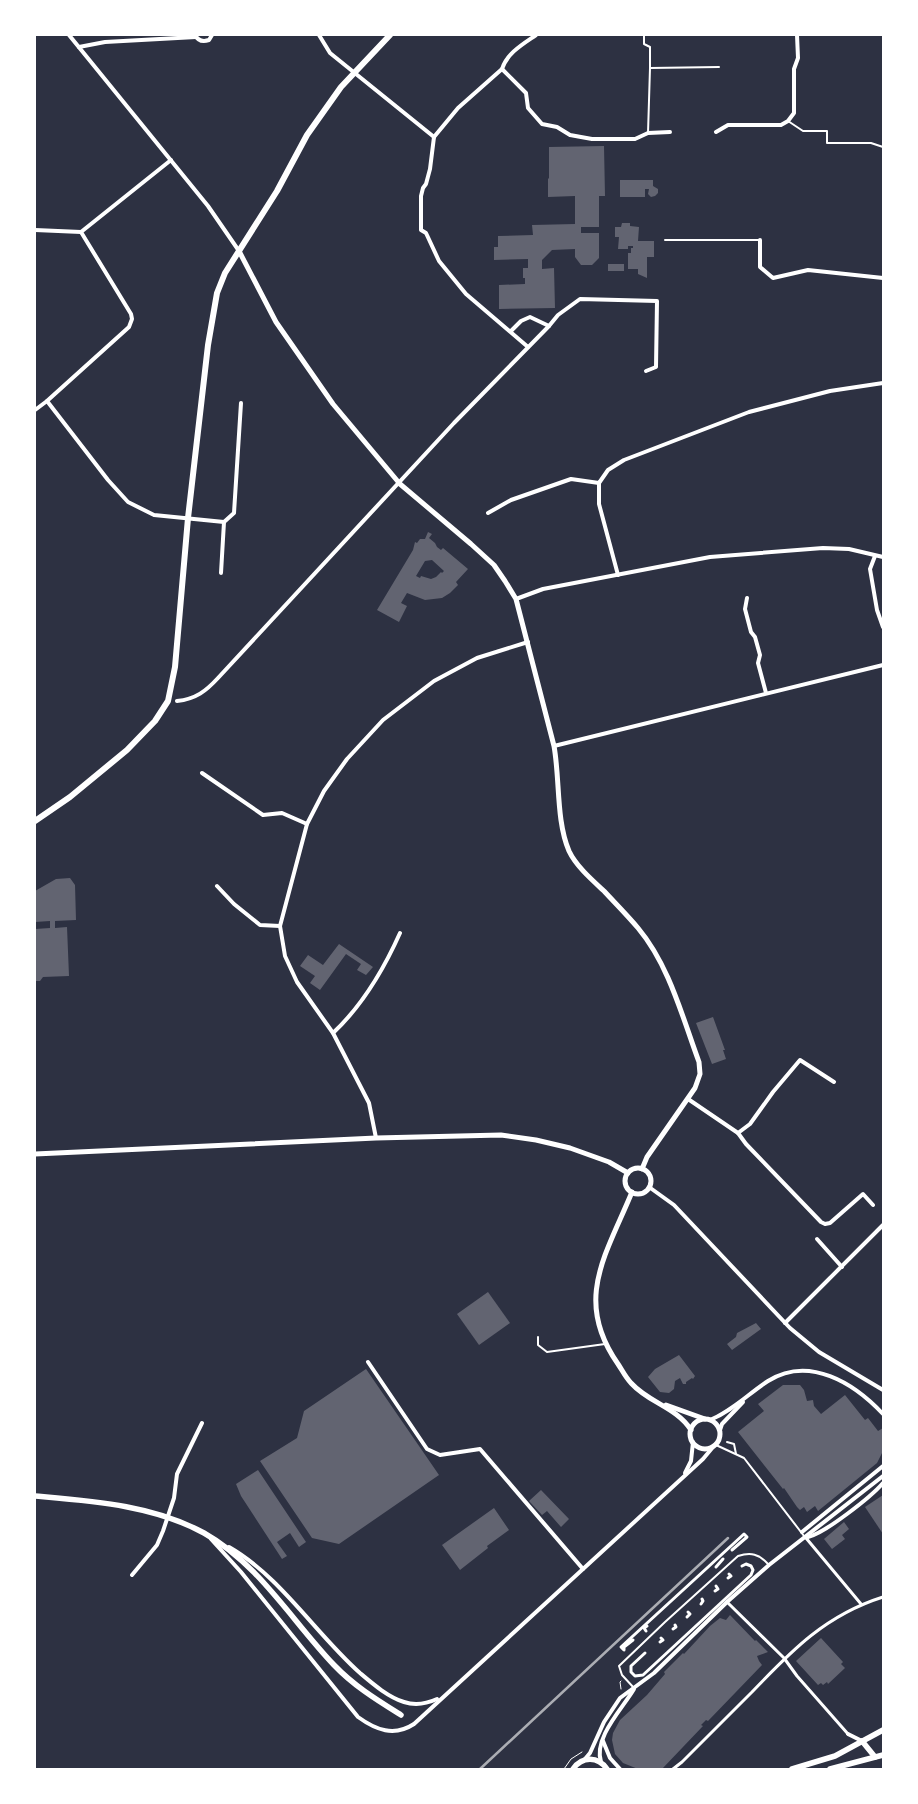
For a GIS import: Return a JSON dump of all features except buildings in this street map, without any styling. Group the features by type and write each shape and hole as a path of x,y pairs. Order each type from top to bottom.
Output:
{"main road":[{"path":"35,820 70,797 127,750 155,721 168,701 175,667 188,518 214,303 221,282 277,190 307,135 341,87 390,35"},
{"path":"35,1496 118,1505 168,1517 206,1534 244,1563 320,1650 353,1684 401,1715"},
{"path":"792,1769 835,1756 883,1730"},
{"path":"862,1741 875,1757"},
{"path":"830,1769 883,1755"},
{"path":"573,1769 585,1759 601,1762 607,1769"}],"street":[{"path":"69,35 208,206 239,251 276,322 301,360 334,404 400,484 494,565 516,599 554,746 558,768 562,828 570,854 588,876 638,928 654,951 667,975 699,1062 700,1074 696,1088 647,1156 642,1169"},
{"path":"80,47 105,42 196,36 200,41 206,41 212,35"},
{"path":"319,35 330,54 434,137"},
{"path":"528,347 466,294 439,262 426,233 421,230 420,196 430,169 434,137 458,108 502,69 504,61 514,51 536,35"},
{"path":"716,132 728,125 781,125 788,121 794,113 794,69 798,58 798,35"},
{"path":"502,69 526,93 528,108 542,124 557,127 570,135 592,139 635,138 648,133 670,132"},
{"path":"35,230 81,232 171,160"},
{"path":"35,410 129,327 132,319 131,314 81,232"},
{"path":"760,240 760,267 773,278 808,270 883,278"},
{"path":"178,702 189,700 207,690 400,484 454,423 558,315 580,299 657,301 656,367 646,371"},
{"path":"511,332 520,321 530,317 549,326"},
{"path":"618,574 599,504 599,483 608,470 624,460 749,412 830,391 883,382"},
{"path":"47,401 108,480 128,502 154,515 224,522"},
{"path":"220,573 224,522 234,513 241,403"},
{"path":"488,514 511,500 571,480 599,483"},
{"path":"516,599 542,589 710,557 814,549 849,549 883,557"},
{"path":"874,556 870,569 877,610 883,627"},
{"path":"747,598 745,609 760,655 758,663 766,693"},
{"path":"376,1138 369,1103 332,1033 297,982 285,956 280,926 307,824 324,791 383,720 434,681 477,658 528,642"},
{"path":"554,746 883,665"},
{"path":"202,773 263,815 282,813 307,824"},
{"path":"217,886 234,904 260,925 280,926"},
{"path":"332,1033 351,1017 366,997 400,933"},
{"path":"738,1133 750,1124 773,1092 800,1060 834,1082"},
{"path":"688,1099 738,1133 746,1144 820,1222 830,1223 864,1194 873,1205"},
{"path":"35,1154 376,1138 509,1136 570,1148 609,1162 628,1173"},
{"path":"636,1169 642,1169 650,1176 649,1187 642,1193 632,1192 627,1188 625,1182 628,1173 636,1169"},
{"path":"649,1187 674,1206 785,1323 819,1352 883,1389"},
{"path":"632,1192 601,1267 595,1296 598,1321 605,1344 631,1384 678,1415 691,1430 693,1442 691,1461 682,1477"},
{"path":"785,1323 883,1225"},
{"path":"818,1239 842,1266"},
{"path":"368,1362 427,1449 440,1455 480,1449 583,1569"},
{"path":"691,1430 695,1423 724,1413 777,1376 795,1370 832,1376 868,1398 883,1414"},
{"path":"206,1534 241,1572 358,1717 373,1728 397,1730 409,1727 703,1459 720,1438 722,1424 748,1396"},
{"path":"658,1403 708,1419 716,1423 720,1430"},
{"path":"132,1576 157,1545 174,1498 177,1474 202,1423"},
{"path":"693,1442 704,1449 714,1446"},
{"path":"802,1532 883,1466"},
{"path":"585,1759 590,1753 598,1733 620,1698 654,1673 727,1602 769,1566 883,1476"},
{"path":"806,1538 821,1533 883,1483"},
{"path":"206,1534 240,1553 266,1575 345,1659 373,1684 397,1700 406,1703 426,1704 442,1697"},
{"path":"633,1640 624,1647 624,1650 621,1647 744,1534 747,1537 732,1550"},
{"path":"806,1538 861,1604"},
{"path":"716,1566 723,1559"},
{"path":"645,1654 632,1666 631,1672 635,1676 643,1675 751,1575 753,1570 751,1566 746,1564 742,1566"},
{"path":"702,1579 700,1577 703,1574"},
{"path":"728,1578 731,1576 729,1574"},
{"path":"688,1592 686,1590 690,1586"},
{"path":"715,1591 718,1589 716,1586"},
{"path":"673,1769 784,1658 816,1630 861,1604 883,1597"},
{"path":"674,1605 673,1603 676,1600"},
{"path":"727,1602 784,1658 797,1676 848,1734 862,1741"},
{"path":"660,1617 658,1616 662,1612"},
{"path":"687,1617 690,1614 688,1612"},
{"path":"646,1631 644,1628 648,1625"},
{"path":"674,1630 675,1625"},
{"path":"660,1642 663,1640 661,1638"},
{"path":"601,1762 599,1756 604,1739 613,1720 634,1688"},
{"path":"604,1739 608,1754 620,1769"}],"lane":[{"path":"644,35 644,44 650,47 648,133"},
{"path":"650,68 719,68"},
{"path":"788,121 802,131 827,131 828,143 871,143 883,147"},
{"path":"665,240 760,240"},
{"path":"538,1337 538,1345 547,1352 605,1344"},
{"path":"727,1442 734,1444 736,1454"},
{"path":"714,1446 744,1458 806,1538"},
{"path":"634,1688 622,1675 619,1666 669,1618 738,1556 752,1554 761,1557 769,1566"}],"railway":[{"path":"480,1769 728,1538"}]}
